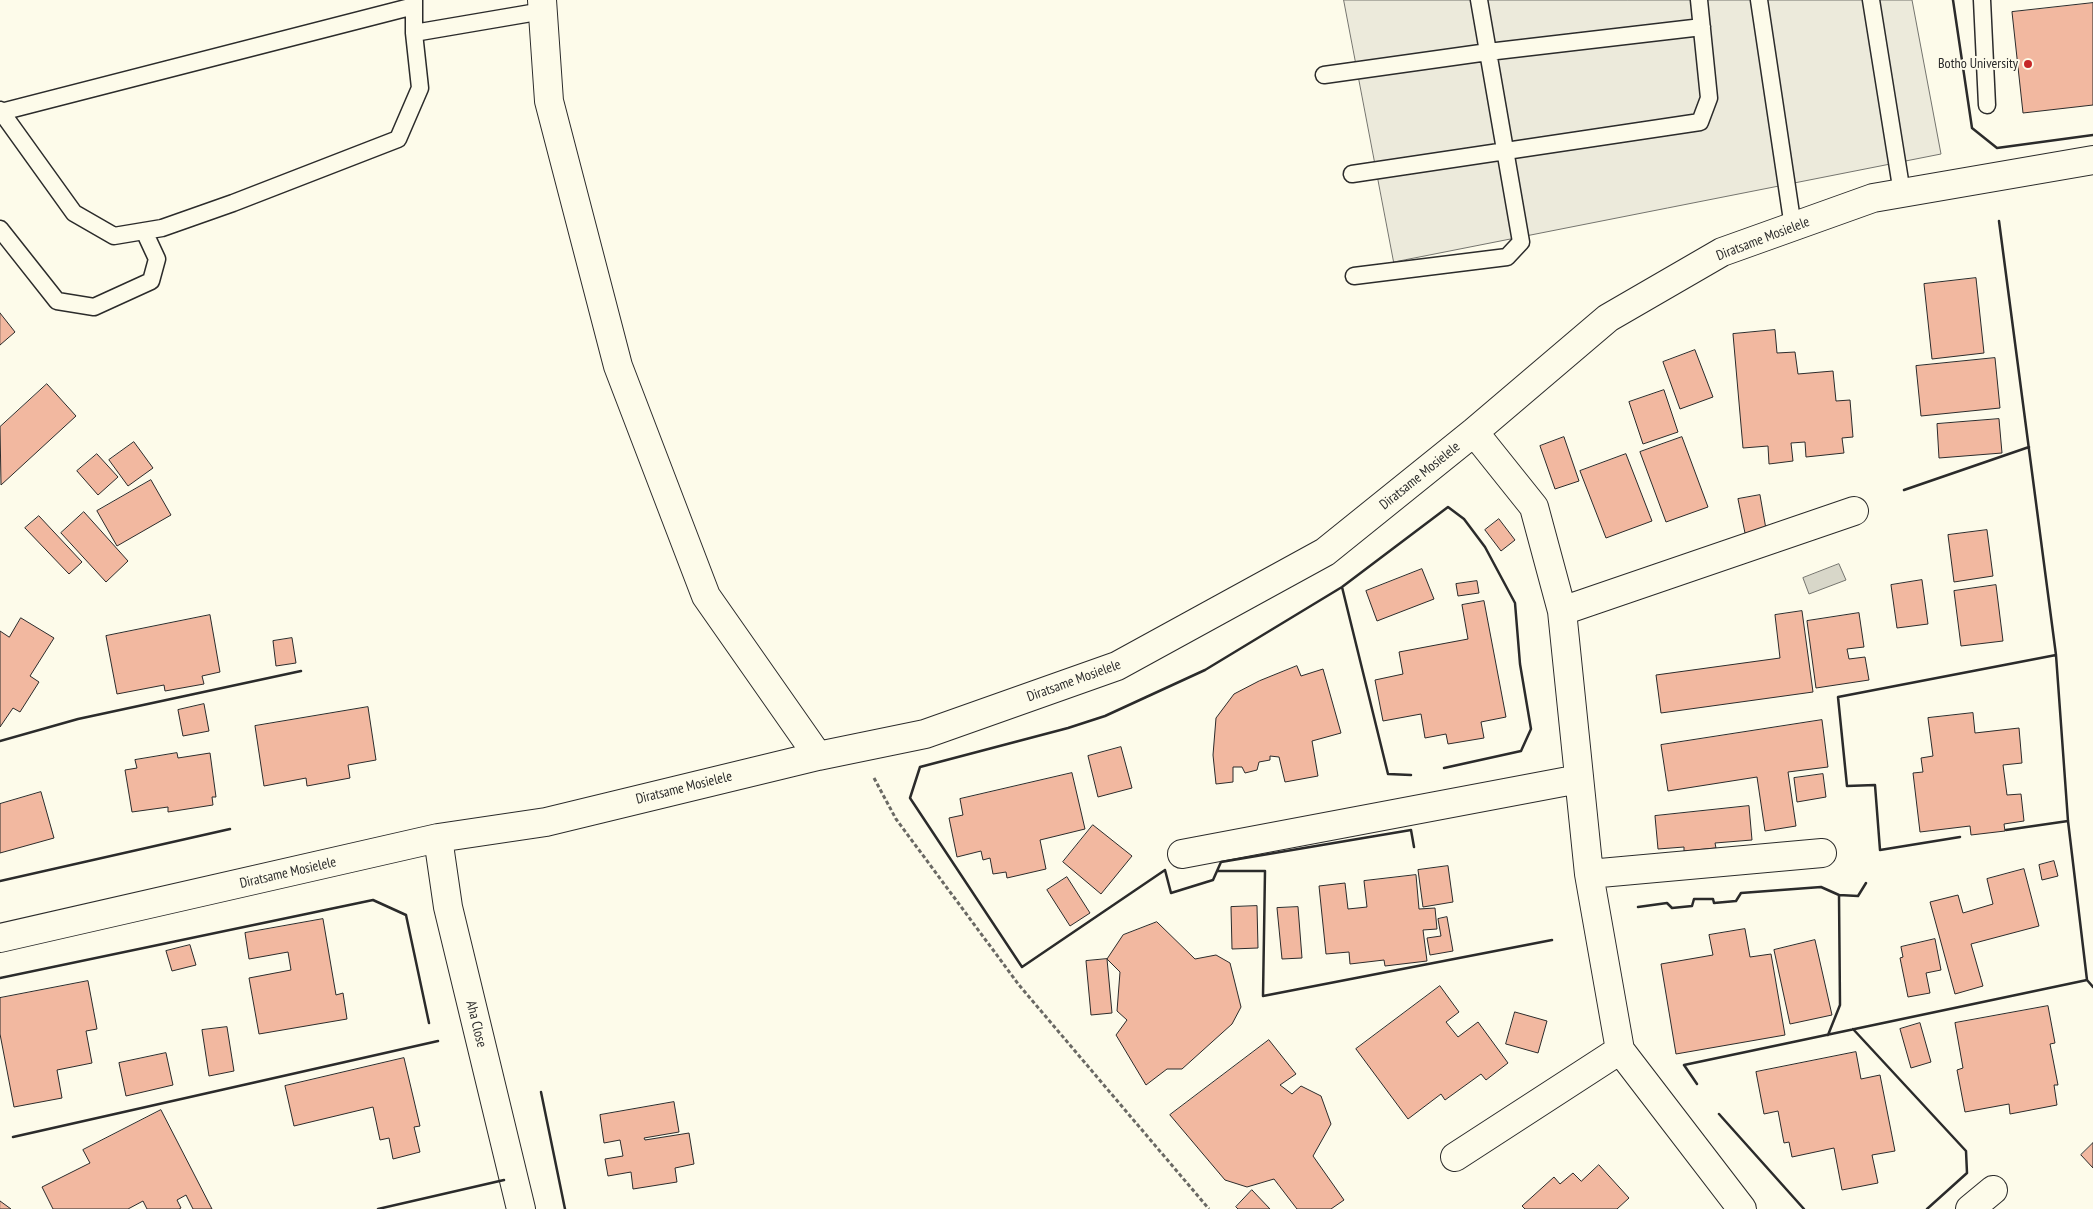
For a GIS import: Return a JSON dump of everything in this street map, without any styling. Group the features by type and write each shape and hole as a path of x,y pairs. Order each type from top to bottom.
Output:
{"street":[{"path":"543,6 549,101 618,366 706,596 818,756"},
{"name":"Diratsame Mosielele","path":"0,938 438,838 546,822 818,756 925,734 1117,666 1325,552 1474,432 1608,318 1722,252 1873,198 2093,160"},
{"path":"1474,432 1534,506 1562,612 1589,874 1620,1050 1742,1209"},
{"path":"1562,612 1854,511"},
{"path":"1182,854 1579,780"},
{"name":"Aha Close","path":"438,838 448,907 521,1209"},
{"path":"1589,874 1822,853"},
{"path":"1455,1157 1620,1050"},
{"path":"1970,1209 1993,1190"}],"lane":[{"path":"1354,276 1507,257 1521,242 1479,0"},
{"path":"1352,174 1700,122 1709,98 1698,0"},
{"path":"1759,0 1793,227"},
{"path":"1871,0 1902,193"},
{"path":"1982,0 1987,105"},
{"path":"414,3 414,33 420,88 398,139 233,203 162,228 114,236 74,213 1,111 414,3"},
{"path":"414,33 543,6"},
{"path":"1324,75 1488,52 1702,27"},
{"path":"0,229 57,301 94,307 151,281 157,259 144,231"}],"path":[{"path":"857,748 896,819 1019,984 1209,1209"}],"shaded area":[{"path":"1344,0 1912,0 1941,154 1394,262"},
{"path":"1839,564 1846,580 1809,594 1803,578"}],"building":[{"path":"2093,3 2093,105 2023,113 2012,12"},
{"path":"1976,278 1984,353 1932,359 1924,284"},
{"path":"0,313 15,332 0,345"},
{"path":"1775,330 1777,353 1795,352 1798,374 1833,371 1836,401 1850,400 1853,437 1842,438 1844,453 1806,457 1805,442 1791,443 1793,461 1769,464 1768,446 1743,448 1733,334"},
{"path":"1695,350 1713,397 1680,409 1663,362"},
{"path":"1995,358 2000,408 1921,416 1916,366"},
{"path":"47,384 76,416 1,485 0,427"},
{"path":"1664,390 1678,432 1643,444 1629,402"},
{"path":"1999,419 2002,453 1939,458 1937,424"},
{"path":"1564,437 1579,481 1555,489 1540,446"},
{"path":"1682,437 1708,507 1666,522 1640,452"},
{"path":"134,442 153,468 128,486 109,460"},
{"path":"97,454 118,477 98,495 77,471"},
{"path":"1626,454 1652,521 1606,538 1580,471"},
{"path":"151,480 171,515 117,546 97,511"},
{"path":"1760,495 1766,529 1745,533 1738,499"},
{"path":"84,512 128,561 106,582 61,533"},
{"path":"39,516 82,562 69,574 25,528"},
{"path":"1499,519 1515,540 1501,551 1485,530"},
{"path":"1987,530 1993,576 1954,582 1948,535"},
{"path":"1422,569 1434,599 1377,621 1366,591"},
{"path":"1922,580 1928,624 1897,628 1891,585"},
{"path":"1477,581 1479,593 1458,596 1456,584"},
{"path":"1996,585 2003,641 1961,646 1954,591"},
{"path":"1484,601 1506,717 1481,722 1484,738 1448,744 1446,734 1425,738 1421,714 1383,721 1375,680 1403,674 1399,652 1468,639 1462,605"},
{"path":"1802,611 1813,692 1661,713 1656,675 1780,658 1775,615"},
{"path":"1859,613 1864,647 1847,649 1849,659 1865,657 1869,680 1816,688 1807,621"},
{"path":"210,615 220,672 202,676 204,684 165,691 164,685 117,694 106,636"},
{"path":"21,618 54,638 30,676 39,682 20,712 13,708 0,727 0,631 9,637"},
{"path":"292,638 296,663 276,666 273,641"},
{"path":"1297,666 1301,676 1323,669 1341,733 1312,741 1318,776 1285,782 1279,757 1270,756 1270,760 1259,762 1257,770 1245,773 1242,767 1233,767 1233,782 1216,784 1213,755 1216,718 1234,694 1259,681"},
{"path":"204,704 209,731 183,736 178,710"},
{"path":"368,707 376,760 348,765 350,778 307,786 306,778 264,786 255,726"},
{"path":"1973,713 1975,733 2019,728 2022,763 2003,765 2007,795 2021,794 2024,821 2004,824 2005,831 1971,835 1970,826 1920,832 1913,773 1923,772 1921,758 1933,756 1928,718"},
{"path":"1822,720 1828,767 1788,772 1796,826 1765,831 1757,777 1668,791 1661,745"},
{"path":"1121,747 1132,788 1098,797 1088,756"},
{"path":"177,753 178,758 210,753 216,797 212,797 213,805 168,812 168,807 132,812 125,770 137,768 135,760"},
{"path":"1072,773 1085,829 1040,840 1046,869 1007,878 1006,872 993,874 990,858 983,860 981,851 957,857 949,818 963,815 960,799"},
{"path":"1823,774 1826,797 1797,802 1794,778"},
{"path":"41,792 54,838 0,853 0,804"},
{"path":"1749,806 1752,840 1715,843 1716,848 1684,851 1684,847 1658,849 1655,816"},
{"path":"1093,825 1132,856 1101,894 1063,862"},
{"path":"2054,861 2058,876 2042,880 2039,865"},
{"path":"1448,866 1453,902 1423,907 1418,870"},
{"path":"2024,869 2039,926 1971,944 1983,986 1955,994 1930,902 1958,895 1963,913 1993,904 1987,879"},
{"path":"1416,875 1419,909 1435,908 1437,929 1423,930 1427,961 1385,966 1384,960 1350,964 1349,952 1326,954 1319,886 1345,883 1348,909 1367,907 1364,881"},
{"path":"1067,877 1090,913 1070,926 1047,890"},
{"path":"1257,906 1258,948 1232,949 1231,907"},
{"path":"1298,907 1302,958 1282,959 1277,908"},
{"path":"1447,917 1453,951 1430,955 1427,938 1441,936 1438,919"},
{"path":"323,919 336,995 343,993 347,1019 259,1034 249,978 291,970 288,952 249,959 245,933"},
{"path":"1157,922 1195,959 1216,955 1230,963 1241,1007 1232,1024 1182,1069 1167,1069 1146,1085 1116,1035 1127,1020 1117,1011 1120,972 1107,959 1123,935"},
{"path":"1745,929 1750,957 1771,954 1785,1035 1676,1054 1661,964 1713,955 1709,935"},
{"path":"1935,939 1941,970 1926,973 1930,993 1908,997 1900,958 1903,957 1901,947"},
{"path":"1815,940 1832,1015 1790,1024 1774,950"},
{"path":"190,945 196,965 172,971 166,951"},
{"path":"1107,959 1112,1013 1091,1015 1086,961"},
{"path":"88,981 97,1029 86,1031 92,1063 57,1070 62,1098 14,1107 0,1034 0,998"},
{"path":"1440,986 1459,1012 1446,1022 1458,1037 1478,1022 1508,1063 1486,1080 1481,1074 1445,1100 1441,1094 1408,1119 1356,1049"},
{"path":"2048,1006 2055,1043 2050,1044 2058,1085 2054,1085 2057,1105 2010,1114 2009,1104 1965,1112 1957,1070 1963,1068 1955,1023"},
{"path":"1515,1012 1547,1021 1538,1053 1506,1044"},
{"path":"1920,1023 1931,1062 1911,1068 1900,1029"},
{"path":"227,1027 234,1071 209,1076 202,1030"},
{"path":"1269,1040 1296,1074 1280,1085 1292,1094 1301,1086 1321,1096 1331,1124 1313,1156 1344,1200 1331,1209 1297,1209 1274,1179 1247,1187 1225,1180 1170,1115"},
{"path":"1856,1052 1861,1079 1880,1075 1895,1151 1872,1155 1878,1183 1842,1190 1834,1148 1792,1157 1789,1142 1784,1143 1778,1111 1764,1114 1756,1072"},
{"path":"166,1053 173,1085 126,1096 119,1063"},
{"path":"404,1058 420,1126 414,1127 420,1152 393,1159 389,1138 380,1140 373,1107 294,1126 285,1086"},
{"path":"674,1102 679,1132 644,1138 645,1140 689,1133 694,1164 675,1168 677,1182 633,1189 631,1172 608,1176 605,1159 623,1156 620,1140 604,1143 600,1115"},
{"path":"161,1110 212,1209 193,1209 186,1195 177,1200 181,1208 179,1209 147,1209 143,1201 128,1209 53,1209 42,1187 90,1163 83,1150"},
{"path":"2093,1143 2093,1168 2081,1155"},
{"path":"1599,1165 1629,1198 1617,1209 1525,1209 1522,1206 1554,1177 1560,1184 1573,1173 1581,1181"},
{"path":"1252,1190 1270,1209 1238,1209 1236,1207"},
{"path":"0,1201 11,1209 0,1209"}],"wall":[{"path":"1953,0 1972,128 1997,148 2093,135"},
{"path":"1999,221 2056,655 2068,821 2087,980"},
{"path":"1904,490 2029,447"},
{"path":"1414,847 1411,830 1221,862 1213,880 1171,893 1165,870 1022,967 910,798 920,767 1068,728 1105,716 1205,670 1342,587 1448,507 1464,519 1485,547 1515,603 1520,664 1531,729 1521,751 1444,768"},
{"path":"1342,587 1388,774 1411,775"},
{"path":"1960,837 1880,850 1875,785 1847,786 1838,697 2056,655"},
{"path":"0,741 78,719 301,671"},
{"path":"2006,830 2068,821"},
{"path":"0,881 230,829"},
{"path":"1217,871 1265,871 1263,996 1552,940"},
{"path":"1828,1035 1840,1005 1839,895 1858,896 1866,883"},
{"path":"1638,907 1667,903 1672,908 1692,906 1694,899 1713,899 1714,903 1736,901 1741,893 1821,887 1839,895"},
{"path":"0,978 373,900 406,915 429,1023"},
{"path":"1697,1084 1684,1065 2087,980 2093,987"},
{"path":"1853,1029 1966,1151 1967,1173 1927,1209"},
{"path":"13,1137 438,1041"},
{"path":"541,1092 565,1209"},
{"path":"1719,1114 1804,1209"},
{"path":"378,1209 504,1180"}],"place":[{"name":"Botho University","path":"2028,64"}]}
